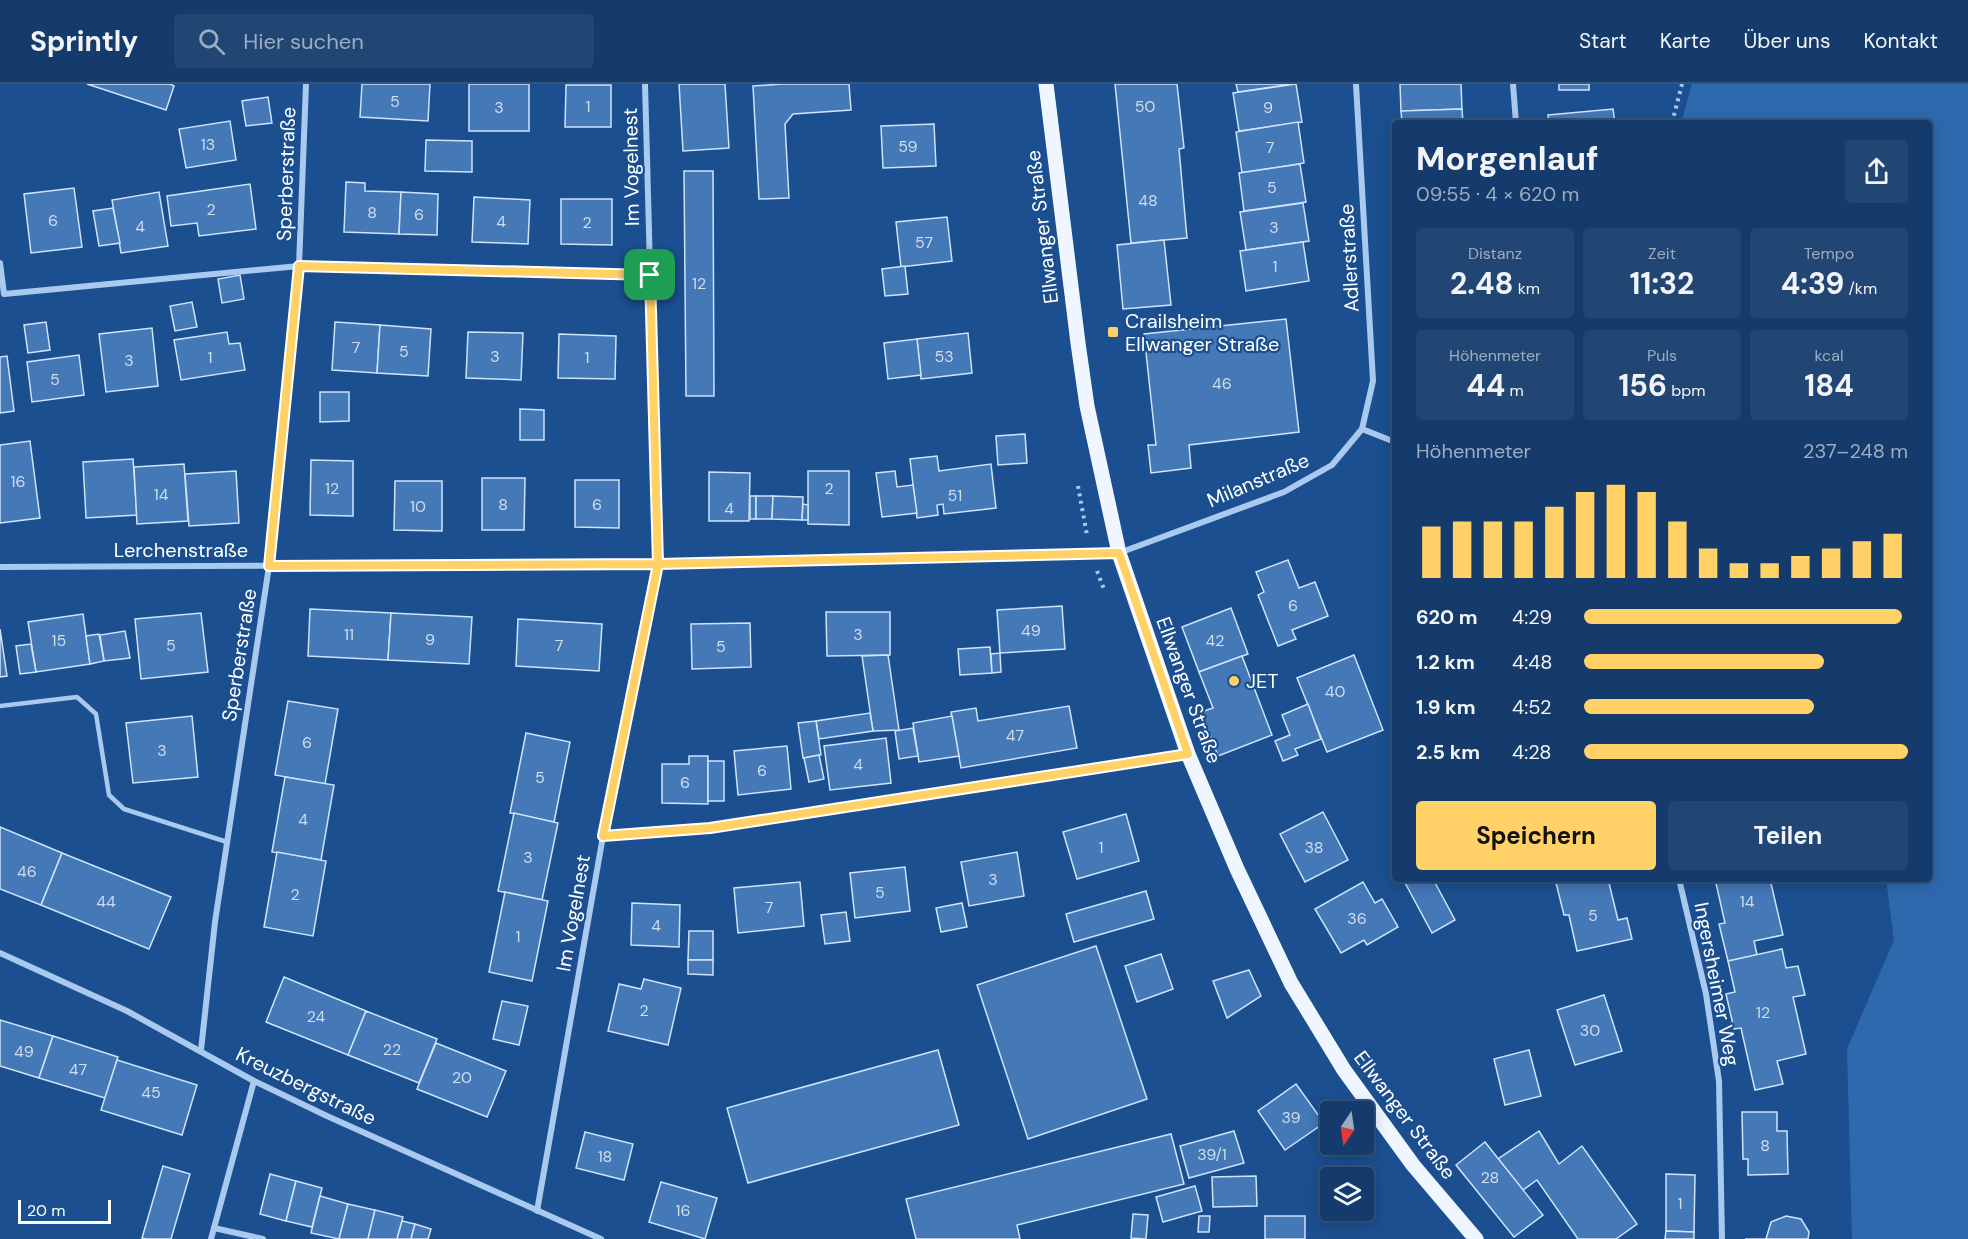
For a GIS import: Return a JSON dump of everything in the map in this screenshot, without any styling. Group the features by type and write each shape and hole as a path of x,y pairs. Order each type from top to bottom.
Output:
{"main road":[{"name":"Ellwanger Straße","path":"1046,84 1087,406 1119,553 1188,754 1237,869 1291,983 1351,1080 1413,1165 1476,1239"}],"street":[{"name":"Sperberstraße","path":"201,1050 214,922 269,566 299,266 306,84"},
{"name":"Im Vogelnest","path":"537,1210 603,836 658,564 645,84"},
{"name":"Adlerstraße","path":"1356,84 1373,381 1362,429"},
{"path":"1513,84 1516,120"},
{"path":"0,263 4,294 299,266 650,275"},
{"path":"1362,429 1392,441"},
{"name":"Milanstraße","path":"1119,553 1284,492 1332,465 1362,429"},
{"name":"Lerchenstraße","path":"0,567 658,564 1119,553"},
{"path":"603,836 710,828 1188,754"},
{"name":"Ingersheimer Weg","path":"1680,882 1706,994 1719,1081 1722,1239"},
{"name":"Kreuzbergstraße","path":"0,953 127,1011 254,1081 327,1116 601,1239"},
{"path":"211,1239 254,1081"},
{"path":"214,1228 263,1239"}],"lane":[{"path":"0,706 77,697 96,714 109,795 124,809 227,842"}],"path":[{"path":"1673,120 1682,84"}],"shaded area":[{"path":"1692,84 1968,84 1968,1239 1852,1239 1847,1049 1894,940 1886,882 1932,882 1932,120 1682,120"}],"building":[{"path":"87,84 170,84 174,86 166,110"},
{"path":"362,84 430,84 428,121 360,117"},
{"path":"469,84 529,84 529,131 469,131"},
{"path":"679,84 725,84 729,148 683,151"},
{"path":"849,84 851,110 793,114 785,124 789,198 759,199 753,86"},
{"path":"1115,84 1177,84 1184,148 1179,149 1187,238 1131,243"},
{"path":"1236,84 1293,84 1238,92"},
{"path":"1296,84 1302,122 1239,131 1233,93"},
{"path":"1400,84 1461,84 1462,109 1401,111"},
{"path":"1559,84 1589,84 1589,90 1559,90"},
{"path":"566,85 611,85 611,127 565,127"},
{"path":"268,97 272,123 246,126 242,101"},
{"path":"1462,109 1463,120 1402,120 1401,111"},
{"path":"1613,109 1615,120 1549,120 1548,115"},
{"path":"230,121 236,160 186,168 179,129"},
{"path":"1298,122 1304,163 1242,173 1236,132"},
{"path":"934,124 936,166 883,168 881,126"},
{"path":"426,140 472,141 472,172 425,171"},
{"path":"1300,164 1306,202 1244,211 1239,173"},
{"path":"684,171 713,171 714,396 686,396"},
{"path":"346,182 365,183 365,191 401,192 399,234 344,232"},
{"path":"250,184 256,229 199,236 197,223 171,226 167,196"},
{"path":"74,188 82,247 31,253 24,194"},
{"path":"159,192 168,246 121,253 112,200"},
{"path":"401,192 438,194 437,235 399,234"},
{"path":"474,197 530,200 528,244 472,242"},
{"path":"561,199 612,199 612,245 561,244"},
{"path":"1303,203 1309,241 1246,250 1240,212"},
{"path":"113,208 120,243 99,246 93,211"},
{"path":"947,217 952,261 901,267 896,222"},
{"path":"1164,240 1171,305 1123,309 1117,245"},
{"path":"1303,242 1309,281 1246,291 1240,251"},
{"path":"905,266 908,294 885,296 882,269"},
{"path":"240,275 244,299 222,303 218,279"},
{"path":"192,302 197,327 175,331 170,306"},
{"path":"1286,319 1299,432 1189,445 1191,468 1151,473 1148,445 1156,445 1144,334"},
{"path":"46,322 50,350 28,353 24,325"},
{"path":"335,322 380,325 377,373 332,370"},
{"path":"380,325 431,329 428,376 377,373"},
{"path":"152,328 158,386 106,392 99,334"},
{"path":"227,332 229,344 240,343 245,370 181,380 174,340"},
{"path":"468,332 523,333 521,380 466,378"},
{"path":"968,333 972,373 921,379 917,339"},
{"path":"559,334 616,336 615,379 558,378"},
{"path":"917,339 921,375 888,379 884,343"},
{"path":"79,355 84,395 32,402 27,362"},
{"path":"7,356 14,411 0,413 0,357"},
{"path":"320,392 349,392 349,421 320,422"},
{"path":"520,409 544,410 544,440 520,440"},
{"path":"1025,434 1027,463 998,465 996,436"},
{"path":"30,441 40,518 0,523 0,445"},
{"path":"937,456 939,471 991,464 996,508 944,514 943,504 937,505 938,515 917,518 910,459"},
{"path":"133,459 137,515 86,518 83,462"},
{"path":"311,460 353,461 353,516 310,515"},
{"path":"184,464 188,521 137,524 134,467"},
{"path":"236,471 239,523 189,526 185,474"},
{"path":"808,471 849,471 849,525 808,524"},
{"path":"895,471 897,487 913,485 917,513 882,517 876,473"},
{"path":"709,472 750,473 749,521 709,521"},
{"path":"482,478 525,478 524,530 482,530"},
{"path":"575,480 619,480 619,528 575,527"},
{"path":"395,481 442,481 442,531 394,530"},
{"path":"750,496 756,496 756,519 750,519"},
{"path":"756,496 773,496 772,519 756,519"},
{"path":"773,496 803,497 802,520 772,519"},
{"path":"803,504 808,505 808,520 802,520"},
{"path":"1288,560 1299,588 1315,582 1328,616 1292,630 1296,639 1278,646 1258,595 1264,592 1256,572"},
{"path":"1062,606 1065,649 1000,653 997,610"},
{"path":"1231,608 1248,654 1199,672 1182,627"},
{"path":"310,609 391,613 388,660 308,656"},
{"path":"826,612 890,612 890,655 827,656"},
{"path":"201,613 208,672 141,679 135,619"},
{"path":"391,613 472,617 469,664 388,660"},
{"path":"83,614 90,664 36,672 28,622"},
{"path":"518,619 602,624 599,671 516,666"},
{"path":"750,623 751,667 692,669 691,624"},
{"path":"0,629 7,676 0,677"},
{"path":"125,631 130,658 104,661 100,635"},
{"path":"99,634 104,661 90,664 86,636"},
{"path":"31,644 36,672 20,674 16,646"},
{"path":"990,647 992,673 960,675 958,649"},
{"path":"1000,653 1001,672 992,673 991,654"},
{"path":"888,655 899,730 873,731 862,656"},
{"path":"1354,655 1383,730 1327,752 1297,678"},
{"path":"1242,656 1272,735 1218,756 1201,712 1213,708 1199,672"},
{"path":"288,701 338,709 325,784 275,775"},
{"path":"1308,704 1321,739 1295,749 1298,755 1283,761 1275,741 1290,735 1282,715"},
{"path":"1069,706 1077,748 961,768 951,712 976,708 978,721"},
{"path":"870,713 873,731 819,739 816,721"},
{"path":"192,716 198,777 133,783 126,723"},
{"path":"952,716 959,756 919,762 913,723"},
{"path":"816,721 821,755 803,758 798,723"},
{"path":"913,728 918,756 899,759 895,731"},
{"path":"526,733 570,742 554,822 510,813"},
{"path":"886,738 891,783 830,790 824,746"},
{"path":"787,746 791,789 738,795 734,751"},
{"path":"819,755 824,779 809,782 804,758"},
{"path":"689,756 708,756 708,804 662,803 662,764 689,764"},
{"path":"708,761 724,761 724,801 708,801"},
{"path":"285,777 334,785 321,860 272,852"},
{"path":"1323,812 1348,860 1305,882 1280,834"},
{"path":"514,813 558,823 542,900 498,891"},
{"path":"1126,814 1139,861 1077,879 1063,832"},
{"path":"0,827 62,853 41,905 0,889"},
{"path":"277,852 326,861 313,936 264,927"},
{"path":"1017,852 1024,896 969,906 961,862"},
{"path":"62,853 171,897 149,949 41,905"},
{"path":"905,867 910,911 855,918 850,873"},
{"path":"800,882 804,926 738,933 734,888"},
{"path":"1363,882 1375,903 1382,899 1398,927 1367,945 1364,940 1341,953 1315,909"},
{"path":"1405,882 1435,882 1455,920 1432,933"},
{"path":"1556,882 1609,882 1618,920 1627,918 1632,939 1577,951 1569,915 1564,915"},
{"path":"1716,882 1771,882 1783,935 1754,941 1757,955 1728,961 1719,924 1725,923"},
{"path":"1146,891 1154,919 1074,942 1066,914"},
{"path":"505,892 548,901 532,981 489,972"},
{"path":"632,903 680,905 679,947 631,945"},
{"path":"962,903 967,927 941,932 936,908"},
{"path":"846,912 850,941 825,944 821,915"},
{"path":"689,931 713,931 713,960 688,960"},
{"path":"1096,946 1147,1099 1028,1139 977,985"},
{"path":"1782,949 1786,968 1798,966 1805,995 1793,997 1806,1054 1777,1061 1783,1084 1755,1090 1741,1028 1734,1029 1726,994 1735,992 1728,961"},
{"path":"1161,954 1173,989 1137,1002 1125,966"},
{"path":"688,960 713,960 713,975 688,974"},
{"path":"1249,970 1261,996 1227,1018 1213,981"},
{"path":"284,977 366,1011 348,1055 266,1022"},
{"path":"644,979 681,988 668,1045 608,1031 619,984 641,989"},
{"path":"1604,995 1622,1051 1575,1065 1557,1010"},
{"path":"502,1001 528,1006 519,1045 493,1039"},
{"path":"366,1011 437,1039 419,1083 348,1055"},
{"path":"0,1020 53,1036 39,1078 0,1066"},
{"path":"53,1036 118,1057 105,1098 39,1078"},
{"path":"436,1043 506,1071 487,1117 417,1089"},
{"path":"938,1050 959,1125 748,1183 727,1108"},
{"path":"1529,1050 1541,1096 1505,1105 1494,1059"},
{"path":"117,1060 197,1085 182,1135 101,1110"},
{"path":"1296,1084 1320,1117 1320,1126 1285,1150 1258,1111"},
{"path":"1742,1112 1777,1112 1777,1131 1787,1131 1788,1174 1748,1175 1748,1159 1743,1159"},
{"path":"1234,1131 1244,1163 1189,1178 1180,1146"},
{"path":"1539,1131 1559,1164 1582,1146 1637,1224 1616,1239 1578,1239 1537,1180 1523,1190 1498,1159"},
{"path":"585,1132 633,1144 624,1180 576,1168"},
{"path":"1171,1134 1184,1184 1017,1225 1020,1239 916,1239 906,1199"},
{"path":"1485,1142 1543,1215 1514,1237 1456,1165"},
{"path":"163,1166 190,1174 171,1239 142,1238"},
{"path":"270,1174 296,1181 286,1221 260,1214"},
{"path":"1666,1174 1695,1175 1694,1232 1666,1231"},
{"path":"1256,1176 1257,1206 1213,1207 1212,1177"},
{"path":"296,1181 322,1188 312,1227 286,1221"},
{"path":"661,1182 717,1198 705,1239 649,1222"},
{"path":"1195,1186 1202,1211 1163,1222 1156,1197"},
{"path":"320,1196 348,1204 339,1239 311,1233"},
{"path":"348,1204 375,1210 368,1239 339,1239"},
{"path":"375,1210 403,1217 397,1239 368,1239"},
{"path":"1133,1214 1148,1215 1146,1239 1131,1238"},
{"path":"1199,1216 1210,1216 1209,1232 1198,1232"},
{"path":"1265,1216 1305,1216 1305,1239 1265,1239"},
{"path":"1786,1216 1801,1219 1809,1232 1808,1239 1766,1239 1771,1222"},
{"path":"402,1221 415,1224 411,1239 397,1239"},
{"path":"415,1224 431,1229 428,1239 411,1239"},
{"path":"1666,1231 1694,1232 1694,1239 1665,1239"}],"place":[{"name":"Crailsheim Ellwanger Straße","path":"1113,332"},
{"name":"JET","path":"1234,681"}],"route":[{"path":"650,275 299,266 269,566 658,564 603,836 710,828 1188,754 1119,553 658,564 650,275"}]}
